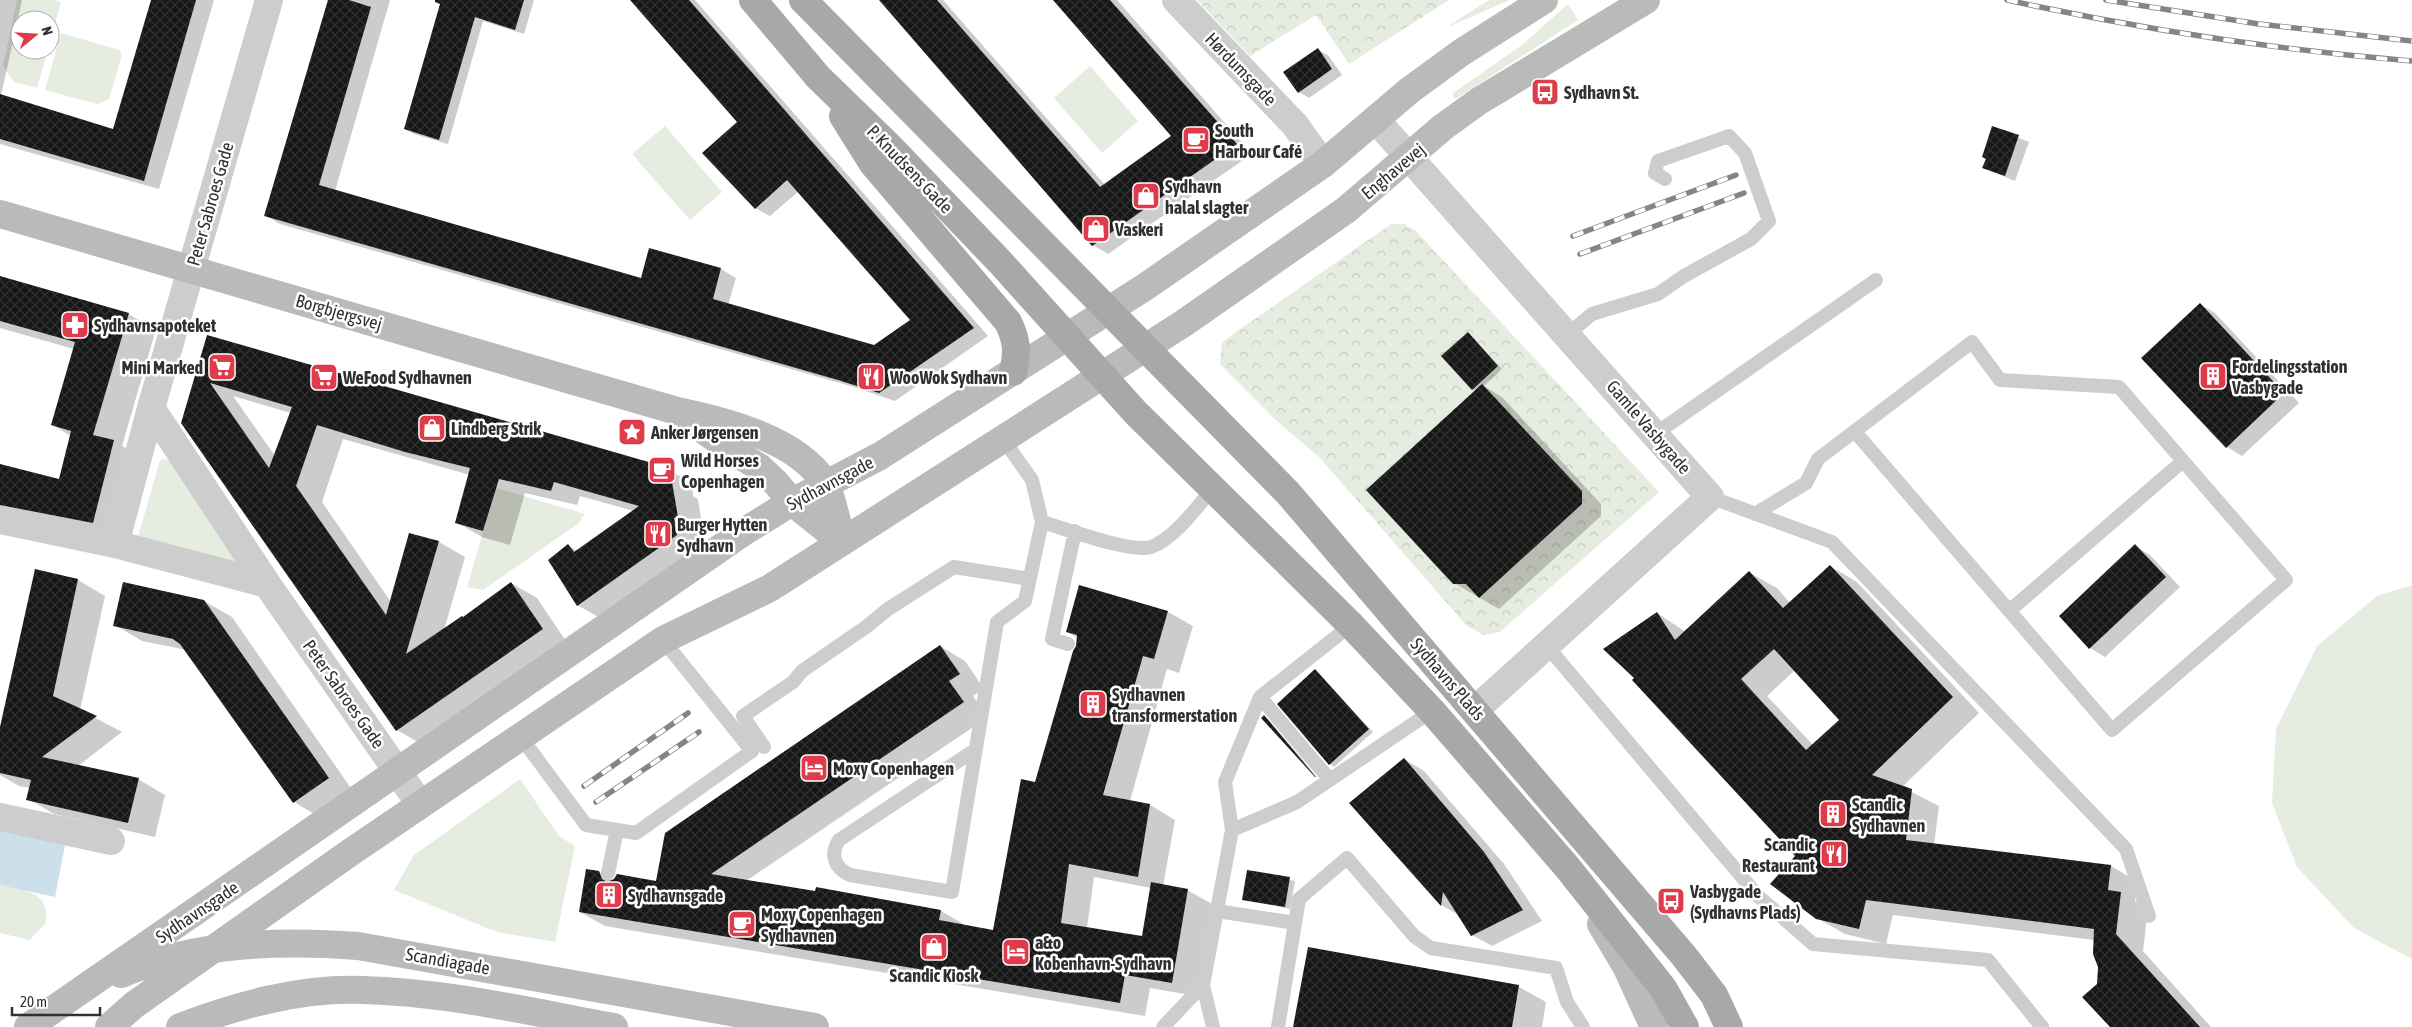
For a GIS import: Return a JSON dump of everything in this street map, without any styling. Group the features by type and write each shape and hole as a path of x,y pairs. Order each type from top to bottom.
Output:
{"main road":[{"name":"P. Knudsens Gade","path":"753,0 818,76 909,166 1103,376"},
{"path":"802,0 1107,312"},
{"path":"818,76 873,164 1008,322 1016,338 1018,354 1013,372"},
{"name":"Sydhavns Plads","path":"1107,312 1288,493 1684,956 1714,995 1729,1027"},
{"name":"Sydhavns Plads","path":"1103,376 1136,413 1351,625 1432,711 1567,867 1662,988 1685,1027"}],"street":[{"name":"Peter Sabroes Gade","path":"115,544 151,408 269,0"},
{"name":"Hørdumsgade","path":"1176,0 1295,125 1323,164"},
{"path":"1107,312 1323,164 1410,90 1462,52 1544,0"},
{"name":"Enghavevej","path":"1103,376 1346,210 1479,101 1646,0"},
{"name":"Gamle Vasbygade","path":"1376,120 1710,497"},
{"name":"Borgbjergsvej","path":"0,214 677,411 710,418 789,448 805,460 826,484 842,542"},
{"name":"Sydhavnsgade","path":"28,1027 729,542 792,502 880,456 1107,312"},
{"path":"109,1027 121,1015 214,948 420,804 663,640 770,588 1103,376"},
{"name":"Peter Sabroes Gade","path":"151,408 267,584 420,804"},
{"name":"Borgbjergsvej","path":"677,411 731,450 759,467 792,502 842,542"},
{"path":"1475,710 1710,497"},
{"path":"0,520 115,544 267,584"},
{"path":"0,817 111,841"},
{"path":"1567,867 1626,966 1654,1027"},
{"name":"Scandiagade","path":"82,990 129,971 214,948 293,942 358,946 815,1027"},
{"name":"Scandiagade","path":"180,1027 215,1014 264,1000 292,995 360,990 434,995 614,1027"}],"lane":[{"path":"1567,335 1592,314 1658,294 1684,276 1751,239 1770,221 1745,153 1730,136 1658,161 1655,173 1665,179"},
{"path":"1655,434 1876,280"},
{"path":"1755,514 1806,483 1818,459 1972,342 2000,380 2119,387 2286,580 2112,730 1856,432"},
{"path":"975,750 839,840 834,854 838,867 850,875 952,892 996,622 1024,601 1042,522 1032,480 1003,439"},
{"path":"2010,611 2182,461"},
{"path":"1042,522 1075,530 1134,549 1152,546 1170,536 1213,488"},
{"path":"1710,497 1832,542 2126,849 2149,916"},
{"path":"1068,644 1052,639 1075,530"},
{"path":"757,752 743,716 793,682 802,670 866,627 888,609 946,572 954,567 1030,579"},
{"path":"1213,1027 1203,985 1232,830 1224,782 1260,697 1351,625"},
{"path":"663,640 757,752"},
{"path":"1546,645 1758,896 1813,944 1988,960 2042,1027"},
{"path":"1260,697 1330,780"},
{"path":"1232,830 1297,802 1432,711"},
{"path":"520,736 586,825 636,833 757,752"},
{"path":"608,873 617,830"},
{"path":"1278,1027 1299,899 1347,858 1414,936 1431,948 1556,968 1567,1002 1583,1027"},
{"path":"1217,911 1295,923"},
{"path":"1163,1027 1203,985"}],"green space":[{"path":"17,0 55,0 61,2 59,10 15,10"},
{"path":"1197,0 1449,0 1349,64 1316,15 1250,56"},
{"path":"1489,0 1510,0 1450,26 1450,25"},
{"path":"1568,4 1578,20 1457,98 1454,98 1453,93 1522,45"},
{"path":"10,33 10,60 45,60 37,88 14,82 3,66"},
{"path":"61,33 119,50 122,55 109,99 97,104 45,90 53,60 60,60"},
{"path":"1090,66 1138,121 1102,153 1054,98"},
{"path":"665,126 722,192 690,220 632,154"},
{"path":"1391,224 1404,224 1415,230 1659,492 1500,632 1484,635 1467,626 1320,458 1278,422 1220,364 1222,342"},
{"path":"165,459 172,462 238,563 136,544 160,460"},
{"path":"496,488 585,514 579,523 483,590 467,587"},
{"path":"2412,585 2412,959 2354,928 2297,867 2272,803 2276,729 2317,646 2377,596"},
{"path":"520,779 559,836 575,846 555,942 497,932 394,890 414,855"},
{"path":"0,885 34,894 40,898 44,905 46,913 45,924 29,940 0,933"}],"water":[{"path":"0,830 65,845 55,897 0,885"}],"building":[{"path":"151,0 196,0 144,181 0,139 0,94 113,129"},
{"path":"328,0 349,0 371,7 319,185 641,278 649,248 721,268 713,299 874,345 910,320 787,180 755,209 702,153 737,122 630,0 689,0 974,328 879,393 264,216"},
{"path":"435,0 524,0 515,30 475,17 439,140 404,129 440,4 435,2"},
{"path":"879,0 937,0 1100,187 1171,136 1053,0 1110,0 1237,144 1092,246"},
{"path":"1318,48 1332,69 1298,93 1283,72"},
{"path":"1992,126 2019,135 2005,176 1982,168 1986,159 1982,157"},
{"path":"0,276 129,313 93,435 114,440 93,523 0,505 0,464 59,479 71,431 51,425 75,342 0,321"},
{"name":"Fordelingsstation Vasbygade","path":"2200,303 2284,393 2226,448 2141,358"},
{"path":"1468,332 1498,366 1472,390 1441,356"},
{"path":"207,335 666,467 668,483 672,482 678,517 674,518 677,535 577,606 548,560 568,544 574,552 639,506 554,482 551,491 499,479 483,531 455,523 470,468 405,452 317,425 296,486 386,615 409,533 439,541 406,654 463,617 511,582 543,629 396,731 181,423","holes":["210,383 292,407 269,468"]},
{"path":"1482,384 1582,491 1582,504 1479,598 1466,584 1453,584 1366,490"},
{"path":"2135,544 2166,577 2089,649 2059,616"},
{"name":"Scandic Sydhavnen","path":"1830,565 1953,697 1872,775 1912,789 1906,840 2111,865 2108,890 2121,892 2116,934 2200,1027 2110,1027 2082,997 2097,984 2098,967 2093,954 2094,929 1866,900 1859,929 1816,919 1770,884 1795,856 1632,680 1634,678 1603,649 1657,612 1675,640 1749,571 1783,608","holes":["1774,649 1839,720 1806,750 1741,679"]},
{"path":"35,569 78,579 53,696 97,716 42,757 139,778 128,823 26,800 31,780 0,773 0,727"},
{"path":"123,582 204,600 329,778 293,803 180,644 173,639 113,626"},
{"path":"1079,585 1168,611 1154,659 1143,656 1103,795 1150,804 1138,877 1069,864 1061,923 1142,936 1151,882 1188,889 1172,983 1125,975 1120,1003 579,912 586,869 599,871 602,879 607,882 614,879 617,874 656,881 665,833 940,645 960,674 949,681 964,702 711,874 815,891 816,887 941,910 939,920 993,930 1021,779 1035,782 1076,646 1077,635 1066,632"},
{"path":"1315,669 1369,729 1329,765 1277,704"},
{"path":"1264,715 1316,777 1261,718"},
{"path":"1404,758 1484,852 1523,910 1471,936 1443,892 1441,906 1349,803"},
{"path":"1247,870 1290,877 1285,907 1242,900"},
{"path":"1308,947 1519,985 1512,1027 1293,1027"}],"railway":[{"path":"2007,0 2107,20 2259,45 2412,61"},
{"path":"2106,0 2259,24 2412,41"},
{"path":"1573,236 1736,175"},
{"path":"1580,254 1744,193"},
{"path":"584,786 688,713"},
{"path":"596,802 699,732"}],"place":[{"name":"Sydhavn St.","path":"1545,92"},
{"name":"South Harbour Café","path":"1196,140"},
{"name":"Sydhavn halal slagter","path":"1146,196"},
{"name":"Vaskeri","path":"1096,229"},
{"name":"Sydhavnsapoteket","path":"75,325"},
{"name":"Mini Marked","path":"222,367"},
{"name":"Fordelingsstation Vasbygade","path":"2213,376"},
{"name":"WeFood Sydhavnen","path":"324,377"},
{"name":"WooWok Sydhavn","path":"871,377"},
{"name":"Lindberg Strik","path":"432,428"},
{"name":"Anker Jørgensen","path":"632,432"},
{"name":"Wild Horses Copenhagen","path":"662,470"},
{"name":"Burger Hytten Sydhavn","path":"658,534"},
{"name":"Sydhavnen transformerstation","path":"1093,704"},
{"name":"Moxy Copenhagen","path":"814,768"},
{"name":"Scandic Sydhavnen","path":"1833,814"},
{"name":"Scandic Restaurant","path":"1834,854"},
{"name":"Sydhavnsgade","path":"609,895"},
{"name":"Vasbygade (Sydhavns Plads)","path":"1671,901"},
{"name":"Moxy Copenhagen Sydhavnen","path":"742,924"},
{"name":"Scandic Kiosk","path":"934,947"},
{"name":"a&o Kobenhavn-Sydhavn","path":"1016,952"}]}
